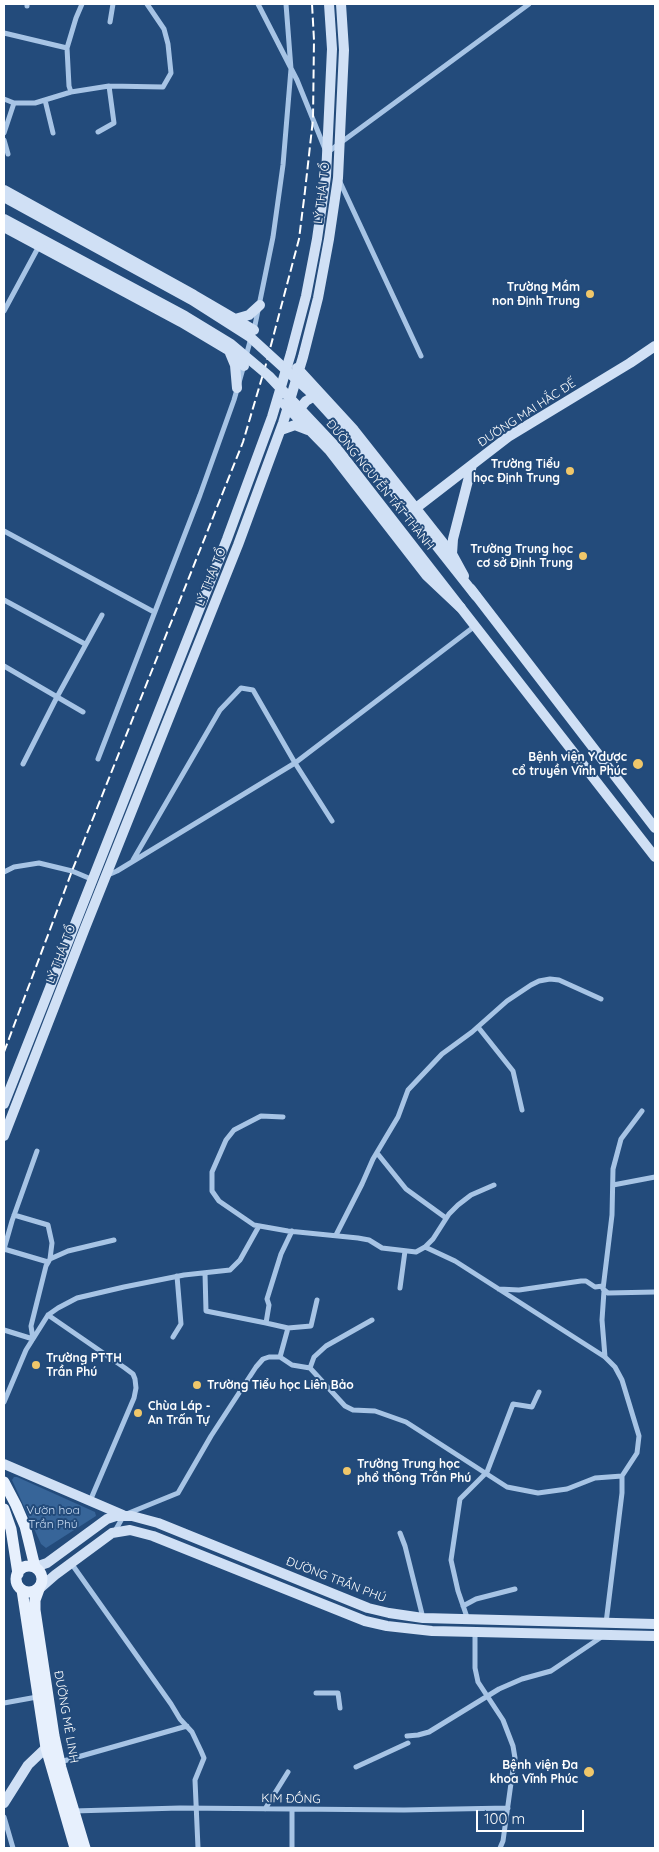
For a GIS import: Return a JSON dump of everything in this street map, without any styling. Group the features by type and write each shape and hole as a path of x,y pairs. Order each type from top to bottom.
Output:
{"main road":[{"name":"LÝ THÁI TỔ","path":"4,1104 91,879 227,539 278,398 306,296 318,239 328,154 332,49 329,4"},
{"name":"LÝ THÁI TỔ","path":"4,1136 105,876 238,545 281,430 305,351 318,298 338,178 344,50 341,4"},
{"path":"4,190 254,330"},
{"name":"ĐƯỜNG NGUYỄN TẤT THÀNH","path":"4,197 192,300 250,337 308,390 348,434 655,828"},
{"name":"ĐƯỜNG NGUYỄN TẤT THÀNH","path":"4,219 184,316 231,344 269,376 306,413 335,446 591,776 653,851"},
{"path":"4,227 205,335 228,350 244,366"},
{"path":"236,319 249,315 260,305"},
{"path":"205,335 212,333 218,326 220,315 217,308"},
{"name":"ĐƯỜNG MAI HẮC ĐẾ","path":"416,508 508,437 654,348"},
{"path":"228,350 235,365 237,388"},
{"path":"305,351 307,372 313,385"},
{"path":"289,360 354,430 416,508 452,554 476,596"},
{"path":"299,418 301,408 306,401 313,397 324,396"},
{"path":"278,398 329,450 426,575 461,608"},
{"path":"281,430 295,426 311,431"},
{"path":"452,554 468,475 473,463"},
{"path":"591,776 606,764"},
{"path":"135,768 146,773"},
{"path":"74,924 85,928"},
{"name":"ĐƯỜNG TRẦN PHÚ","path":"4,1464 124,1515 158,1523 368,1608 423,1618 655,1624"},
{"path":"4,1482 25,1526 35,1567 40,1571 42,1577 42,1584 39,1589"},
{"path":"4,1509 11,1529 18,1574 17,1583 22,1590 30,1593 39,1589 70,1563 116,1531"},
{"path":"18,1574 25,1567 35,1567 47,1563 107,1519 124,1515"},
{"name":"ĐƯỜNG TRẦN PHÚ","path":"116,1531 130,1530 154,1536 366,1621 422,1630 655,1636"},
{"name":"ĐƯỜNG MÊ LINH","path":"39,1589 35,1600 35,1610 51,1744 60,1762 85,1848"},
{"name":"ĐƯỜNG MÊ LINH","path":"22,1590 38,1697 75,1848"},
{"path":"606,1623 606,1635"},
{"path":"4,1803 28,1765 51,1744"}],"street":[{"path":"71,92 67,48 82,4"},
{"path":"110,22 114,4"},
{"path":"4,99 14,103 35,102 71,92 108,86 163,87 170,73 168,44 164,29 147,4"},
{"path":"258,4 291,69 338,178 422,356"},
{"path":"98,758 200,496 237,388 254,330 280,197 291,69 286,4"},
{"path":"328,154 340,143 529,4"},
{"path":"4,33 67,48"},
{"path":"98,132 114,123 108,86"},
{"path":"45,100 53,133"},
{"path":"4,133 14,103"},
{"path":"4,140 8,154"},
{"path":"4,311 39,246"},
{"path":"4,531 154,612"},
{"path":"4,600 85,644"},
{"path":"23,764 102,615"},
{"path":"105,876 295,763 475,626"},
{"path":"4,666 83,712"},
{"path":"131,862 220,710 241,688 253,690 295,763 332,821"},
{"path":"4,872 14,867 40,863 72,871 91,879"},
{"path":"336,1235 377,1153 398,1117 408,1090 442,1054 478,1027 507,1001 531,985 550,979 570,984 601,999"},
{"path":"478,1027 513,1071 522,1110"},
{"path":"605,1357 602,1320 612,1215 613,1169 621,1139 642,1111"},
{"path":"283,1117 261,1116 234,1130 226,1140 212,1172 212,1190 219,1201 245,1220 259,1226 369,1240 382,1248 416,1252 433,1239 446,1218 458,1205 471,1195 494,1185"},
{"path":"37,1150 14,1214 4,1250 49,1260 68,1251 114,1240"},
{"path":"377,1153 406,1189 446,1218"},
{"path":"613,1185 655,1177"},
{"path":"14,1214 48,1225 52,1243 31,1326 33,1339"},
{"path":"4,1402 26,1350 48,1315 76,1298 177,1276 230,1270 240,1260 259,1226"},
{"path":"266,1324 269,1305 267,1299 281,1254 292,1231"},
{"path":"425,1247 455,1262 605,1357 615,1367 622,1380 639,1436 637,1453 622,1476 622,1493 606,1623"},
{"path":"400,1288 405,1251"},
{"path":"205,1273 206,1311 288,1328 311,1326 317,1300"},
{"path":"173,1337 181,1324 177,1276"},
{"path":"499,1289 519,1290 586,1281 594,1287 627,1294 655,1292"},
{"path":"48,1315 125,1368 133,1374 135,1379 134,1398 90,1501"},
{"path":"310,1368 314,1358 326,1346 372,1320"},
{"path":"280,1357 288,1328"},
{"path":"4,1330 33,1339"},
{"path":"116,1531 124,1515 178,1493 211,1436 256,1367 263,1359 280,1357 292,1364 310,1368 345,1406 353,1410 375,1411 406,1422 487,1472 507,1487 538,1493 567,1490 595,1478 622,1476"},
{"path":"468,1620 458,1591 451,1560 460,1499 487,1472 513,1404 532,1407 539,1392"},
{"path":"400,1533 423,1618"},
{"path":"70,1563 192,1732 204,1758 195,1780 198,1848"},
{"path":"463,1606 476,1599 514,1589"},
{"path":"475,1632 475,1668 478,1682 502,1720 514,1746 508,1808 503,1841 500,1848"},
{"path":"407,1736 418,1736 429,1732 499,1689 522,1679 551,1671 606,1635"},
{"path":"316,1693 338,1693 340,1708"},
{"path":"4,1703 38,1697"},
{"path":"60,1762 187,1726"},
{"path":"356,1767 408,1743"},
{"path":"265,1809 288,1772"},
{"name":"KIM ĐỒNG","path":"74,1811 197,1808 292,1810 508,1808"},
{"path":"292,1810 292,1848"},
{"path":"4,1817 13,1848"}],"green space":[{"name":"Vườn hoa Trần Phú","path":"14,1477 95,1512 96,1516 46,1548 41,1544 12,1480"}],"railway":[{"path":"4,1052 72,871 243,442 266,364 299,239 313,119 314,40 312,4"}],"place":[{"name":"Trường Mầm non Định Trung","path":"590,294"},
{"name":"Trường Tiểu học Định Trung","path":"570,471"},
{"name":"Trường Trung học cơ sở Định Trung","path":"583,556"},
{"name":"Bệnh viện Y dược cổ truyền Vĩnh Phúc","path":"638,764"},
{"name":"Trường PTTH Trần Phú","path":"36,1365"},
{"name":"Trường Tiểu học Liên Bảo","path":"197,1385"},
{"name":"Chùa Láp - An Trấn Tự","path":"138,1413"},
{"name":"Trường Trung học phổ thông Trần Phú","path":"347,1471"},
{"name":"Bệnh viện Đa khoa Vĩnh Phúc","path":"589,1772"}]}
